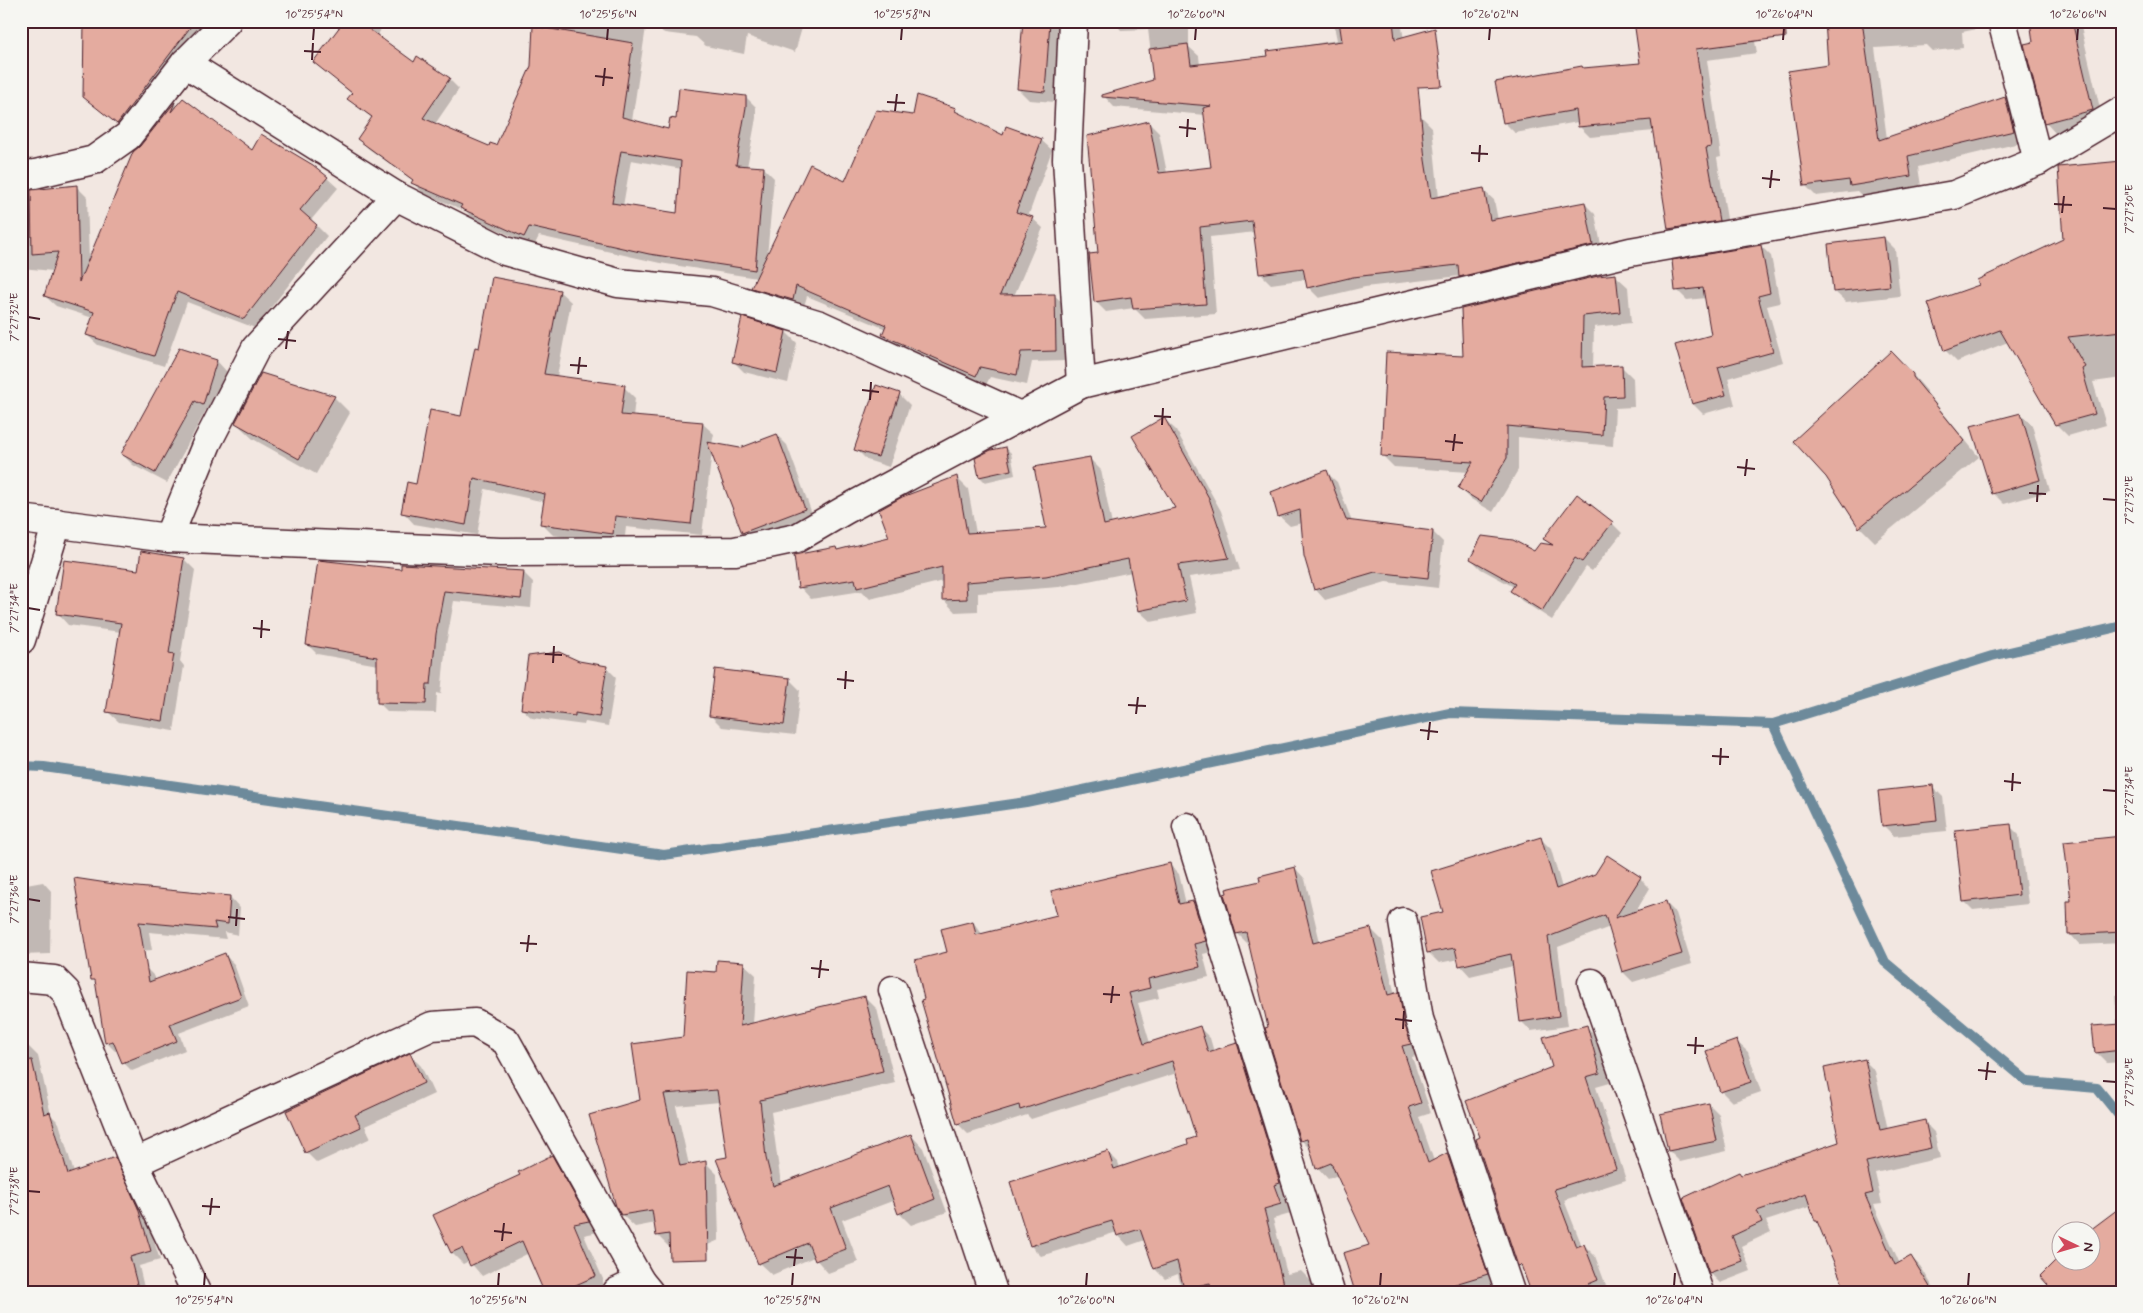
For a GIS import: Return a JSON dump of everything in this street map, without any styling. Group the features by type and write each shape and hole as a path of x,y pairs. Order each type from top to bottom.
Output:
{"street":[{"path":"21,175 35,174 94,160 128,136 185,62 227,21"},
{"path":"1073,21 1067,158 1081,384"},
{"path":"2002,21 2038,161"},
{"path":"185,62 396,196 505,251 618,283 712,292 820,325 1020,416"},
{"path":"21,519 168,538 500,552 735,551 798,538 845,510 1081,384 1630,252 1954,195 2038,161 2122,111"},
{"path":"168,538 207,443 256,348 396,196"},
{"path":"21,640 57,523"},
{"path":"1187,827 1330,1292"},
{"path":"1403,922 1419,1019 1510,1292"},
{"path":"21,976 54,980 66,992 134,1163 196,1292"},
{"path":"1592,983 1699,1292"},
{"path":"893,990 993,1292"},
{"path":"134,1163 432,1026 475,1023 506,1041 636,1288"}],"building":[{"path":"84,21 195,21 117,124 83,97"},
{"path":"344,21 358,21 414,62 417,56 450,78 423,118 489,146 490,143 496,145 531,66 533,26 633,43 622,117 668,129 670,118 676,119 679,88 746,96 746,107 736,165 764,167 755,270 649,254 529,227 524,237 460,208 462,205 411,183 413,180 357,139 372,117 347,99 352,93 313,62","holes":["621,151 681,161 677,213 612,203"]},
{"path":"1023,21 1050,21 1045,92 1017,89"},
{"path":"1339,21 1393,21 1395,39 1435,28 1442,86 1418,87 1425,160 1431,198 1484,188 1490,220 1585,202 1593,245 1459,277 1458,265 1353,277 1307,288 1303,268 1259,274 1252,221 1200,227 1206,304 1133,309 1131,297 1094,302 1089,254 1098,253 1087,136 1149,121 1159,173 1211,167 1203,108 1211,106 1102,97 1102,95 1153,80 1149,49 1188,44 1191,65 1268,56 1267,51 1342,41"},
{"path":"1634,21 1785,21 1786,37 1696,49 1711,147 1706,148 1719,221 1668,229 1651,120 1578,127 1576,110 1503,123 1495,82 1582,66 1583,68 1640,63"},
{"path":"1825,21 1862,21 1879,140 2005,97 2014,131 1908,156 1911,176 1850,186 1849,180 1804,186 1788,71 1828,65"},
{"path":"2030,21 2072,21 2093,110 2044,123 2024,44 2033,42"},
{"path":"917,95 956,108 955,111 1003,135 1006,126 1042,139 1016,212 1033,217 1000,295 1055,294 1056,351 1021,352 1017,375 980,367 976,376 882,335 886,325 796,286 793,300 751,288 810,164 845,181 876,110 913,115"},
{"path":"183,98 252,150 261,134 313,165 328,177 300,210 317,225 244,319 177,292 154,356 86,335 94,312 44,296 58,252 32,254 31,190 77,185 79,282 133,152 140,146 175,102 171,112"},
{"path":"2122,161 2122,331 2068,337 2085,367 2082,369 2095,414 2055,425 2000,330 1944,351 1928,303 1979,285 1977,280 2063,239 2058,167"},
{"path":"1884,237 1890,286 1833,292 1828,244"},
{"path":"1761,245 1770,293 1758,296 1773,352 1718,367 1726,395 1692,404 1675,345 1711,335 1703,288 1675,291 1672,260"},
{"path":"1616,274 1620,312 1583,316 1582,367 1622,365 1623,396 1604,397 1602,435 1507,426 1507,458 1481,502 1458,488 1473,462 1381,456 1386,352 1463,356 1461,309 1598,276"},
{"path":"492,277 560,290 544,374 625,385 621,415 703,422 691,524 615,516 613,534 540,524 545,494 474,478 466,525 401,513 407,482 416,484 430,410 461,416 475,347 479,348"},
{"path":"742,317 786,331 777,373 732,362"},
{"path":"179,348 217,360 203,405 195,401 155,473 121,454"},
{"path":"1891,351 1913,374 1913,377 1965,441 1859,528 1826,477 1793,441"},
{"path":"261,373 335,396 299,459 235,423"},
{"path":"876,385 900,393 878,457 854,450"},
{"path":"2021,413 2040,480 1992,494 1971,426"},
{"path":"1164,417 1209,498 1229,558 1178,565 1186,601 1138,611 1128,559 1046,576 966,582 967,599 942,600 942,567 857,588 855,579 798,588 794,555 836,547 837,550 889,537 879,510 902,497 957,476 967,533 1046,528 1034,467 1090,457 1104,525 1175,508 1132,436"},
{"path":"777,434 805,509 742,533 707,442 740,448"},
{"path":"1006,447 1011,470 979,477 975,458 991,450"},
{"path":"1327,470 1346,520 1433,531 1428,578 1375,572 1314,590 1304,556 1300,510 1278,517 1271,492"},
{"path":"1577,494 1613,522 1582,562 1575,558 1542,611 1510,591 1515,584 1470,559 1482,536 1513,540 1534,551 1540,543 1553,545 1543,539"},
{"path":"141,551 184,558 169,653 174,654 163,721 106,712 121,623 56,614 64,560 138,570"},
{"path":"318,560 401,569 401,564 524,571 521,599 444,591 436,634 431,684 427,684 426,704 377,703 377,657 306,645"},
{"path":"559,652 579,661 607,666 599,717 575,713 575,716 521,709 528,656"},
{"path":"715,669 790,678 784,725 709,716"},
{"path":"1933,785 1937,820 1882,826 1878,791"},
{"path":"2011,824 2019,895 1963,902 1955,830"},
{"path":"2122,836 2122,932 2068,935 2067,901 2071,901 2064,842"},
{"path":"1541,837 1556,889 1595,874 1607,855 1641,877 1615,918 1666,901 1682,954 1622,972 1605,915 1548,937 1559,1016 1520,1022 1511,954 1459,966 1455,948 1427,953 1420,917 1443,912 1431,871"},
{"path":"1170,863 1179,904 1193,901 1206,941 1194,944 1200,967 1148,979 1150,988 1129,993 1144,1044 1200,1026 1208,1052 1237,1043 1280,1183 1274,1185 1281,1204 1264,1209 1285,1292 1212,1292 1210,1283 1184,1289 1177,1261 1154,1269 1140,1229 1117,1236 1112,1221 1030,1246 1010,1182 1108,1151 1114,1169 1188,1144 1187,1140 1196,1137 1172,1061 1020,1110 1019,1105 957,1124 921,1000 924,999 915,960 947,952 941,929 973,921 976,935 1057,915 1051,891"},
{"path":"1295,867 1313,943 1371,928 1388,995 1399,992 1404,1022 1411,1044 1402,1046 1421,1103 1409,1107 1428,1163 1447,1153 1488,1274 1429,1292 1355,1292 1343,1253 1369,1245 1331,1163 1316,1169 1307,1139 1300,1141 1265,1028 1268,1027 1246,932 1236,934 1224,894 1227,893 1226,889 1260,881 1259,876"},
{"path":"74,878 127,886 230,896 228,924 214,922 216,929 139,922 149,982 225,953 241,997 170,1024 177,1041 122,1063 113,1041 105,1043 95,980 91,980"},
{"path":"717,960 744,962 740,1026 865,996 883,1071 760,1100 766,1158 773,1186 911,1134 935,1199 898,1214 888,1186 831,1208 846,1249 815,1261 808,1243 758,1264 716,1159 727,1157 717,1090 664,1094 680,1166 706,1161 708,1259 670,1260 669,1234 656,1236 652,1210 621,1215 616,1206 589,1115 640,1100 632,1044 683,1037 687,970 716,972"},
{"path":"2122,1024 2122,1050 2095,1053 2092,1026"},
{"path":"1587,1025 1600,1073 1586,1077 1616,1169 1554,1189 1576,1247 1584,1244 1598,1280 1570,1292 1531,1292 1521,1265 1518,1266 1476,1139 1480,1137 1466,1101 1552,1067 1543,1037"},
{"path":"1737,1040 1751,1082 1720,1092 1706,1051"},
{"path":"410,1053 424,1083 355,1115 361,1127 305,1153 286,1111"},
{"path":"1865,1059 1880,1130 1925,1120 1931,1148 1866,1162 1873,1193 1865,1195 1895,1265 1911,1256 1933,1292 1846,1292 1817,1221 1815,1221 1806,1194 1757,1211 1762,1222 1732,1236 1742,1261 1709,1273 1683,1198 1739,1172 1741,1175 1839,1142 1824,1068"},
{"path":"32,1060 44,1114 50,1112 68,1174 115,1157 138,1208 151,1251 130,1257 139,1292 21,1292 21,1061"},
{"path":"1709,1103 1717,1141 1668,1151 1660,1114"},
{"path":"552,1155 589,1221 574,1224 596,1276 560,1292 544,1292 522,1241 470,1266 462,1248 451,1253 433,1215 520,1175 518,1172"},
{"path":"2122,1206 2122,1284 2113,1292 2054,1292 2040,1276 2050,1266 2050,1270 2100,1270 2100,1222"}],"waterway":[{"path":"21,766 44,767 664,855 1026,802 1450,713 1773,724 1992,656 2122,626"},
{"path":"1773,724 1885,962 2028,1082 2097,1088 2122,1119"}]}
